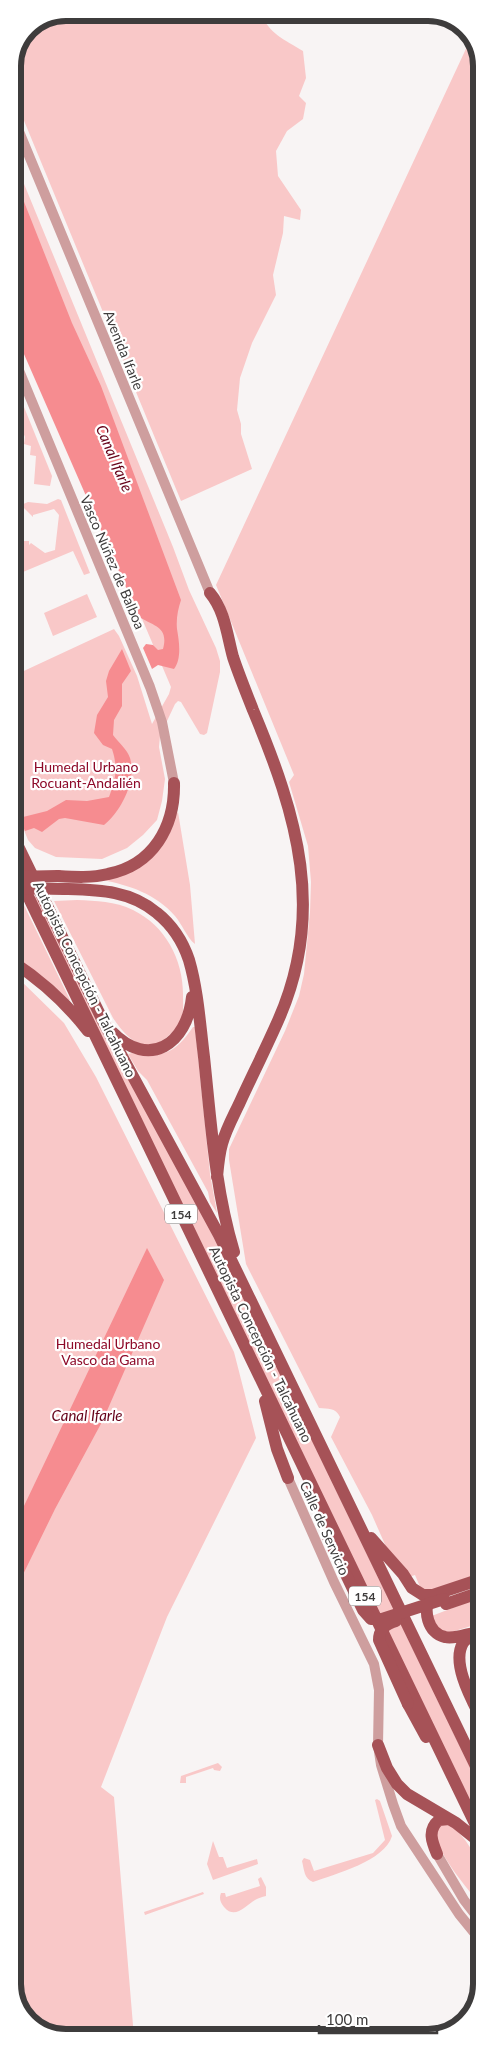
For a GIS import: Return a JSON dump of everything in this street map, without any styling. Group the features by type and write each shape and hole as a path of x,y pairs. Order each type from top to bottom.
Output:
{"main road":[{"path":"210,593 222,616 237,668 289,806 300,856 303,891 301,939 291,988 277,1023 226,1132 220,1153 217,1177"},
{"path":"21,882 58,876 108,874 126,869 144,858 159,841 168,826 173,810 174,783"},
{"name":"Autopista Concepción - Talcahuano","path":"21,852 104,1023 179,1160 242,1281 473,1760"},
{"path":"21,884 64,890 112,892 136,900 151,908 170,926 181,942 188,959 200,1024 217,1177 227,1226 242,1281"},
{"name":"Autopista Concepción - Talcahuano","path":"21,893 104,1054 473,1819"},
{"path":"21,967 35,977 64,1004 82,1024 104,1054"},
{"path":"104,1023 119,1039 136,1048 153,1049 170,1044 179,1035 188,1018 192,1000 192,977"},
{"path":"258,1374 277,1449 288,1478"},
{"path":"283,1425 305,1489 363,1610 371,1619 382,1619 441,1600 473,1594"},
{"path":"354,1511 373,1541 403,1574 412,1588 423,1595 441,1600"},
{"path":"448,1766 429,1742 408,1704 379,1643 380,1633 383,1627 390,1623 473,1583"},
{"path":"473,1590 427,1604 426,1611 435,1631 441,1636 449,1637 473,1632"},
{"path":"473,1635 463,1643 460,1658 464,1684 473,1702"},
{"path":"378,1745 387,1768 397,1784 407,1794 424,1806 449,1819 473,1837"},
{"path":"437,1854 432,1839 432,1830 437,1822 449,1819"}],"street":[{"name":"Avenida Ifarle","path":"21,139 210,593"},
{"name":"Vasco Núñez de Balboa","path":"21,375 150,687 162,722 174,783"},
{"name":"Calle de Servicio","path":"288,1478 334,1582 374,1664 379,1690 378,1745 386,1782 401,1826 459,1914 473,1930"},
{"path":"437,1854 464,1900 473,1911"}],"green space":[{"path":"265,21 273,31 303,51 306,78 299,96 306,103 303,119 287,131 276,151 278,176 301,210 300,220 284,216 283,233 273,275 276,295 252,343 240,378 237,410 241,424 241,434 252,469 181,501 21,113 21,66 25,49 34,34 58,22"},
{"path":"468,45 473,66 473,1577 423,1594 415,1575 409,1577 387,1549 372,1515 331,1437 340,1417 334,1410 319,1408 246,1264 229,1160 229,1149 285,1031 299,996 304,974 311,882 308,846 289,782 294,775 216,585"},
{"name":"Humedal Urbano Rocuant-Andalién","path":"21,176 189,590 216,648 220,661 220,672 207,733 204,735 200,734 181,702 178,701 160,736 159,747 165,779 162,801 157,820 143,835 127,848 102,859 56,857 35,848 28,840 21,823 21,672 114,629 137,676 152,724 171,687 21,334"},
{"path":"21,400 52,476 50,486 34,484 36,456 30,455 31,446 24,444 25,437 21,427"},
{"path":"58,499 61,500 90,573 84,575 73,551 23,572 21,567 21,541 29,541 29,545 31,543 45,553 55,550 59,515 54,509 33,515 33,517 21,505 28,502 47,504"},
{"path":"87,594 97,617 53,636 44,613"},
{"path":"178,812 190,885 195,944 168,908 151,896 132,888 102,880 131,871"},
{"path":"34,897 38,897 193,1194 473,1773 473,1808"},
{"path":"21,899 70,1000 21,963"},
{"path":"77,900 112,903 133,910 155,925 171,946 180,970 183,1011 177,1027 159,1043 143,1045 136,1042 124,1032 113,1018 54,901"},
{"name":"Humedal Urbano Vasco da Gama","path":"21,981 64,1023 96,1077 234,1352 256,1438 167,1617 101,1787 114,1797 133,2029 63,2029 44,2023 37,2018 27,2006 21,1984"},
{"path":"195,1027 210,1174 217,1213 210,1202 208,1192 147,1080 138,1071 128,1054 152,1055 167,1052 174,1049"},
{"path":"473,1600 473,1625 445,1634 429,1617"},
{"path":"218,1763 222,1767 220,1771 213,1768 186,1777 186,1783 180,1783 181,1776"},
{"path":"375,1800 380,1801 392,1836 387,1845 380,1853 346,1871 313,1882 310,1881 304,1870 302,1861 304,1858 310,1860 314,1871 373,1853 385,1840"},
{"path":"448,1824 459,1833 473,1853 473,1896 455,1872 438,1843 435,1834 441,1825"},
{"path":"213,1841 219,1857 223,1857 227,1868 257,1859 258,1864 213,1880 207,1864"},
{"path":"261,1877 266,1887 266,1896 256,1899 240,1911 228,1911 224,1907 220,1900 221,1893 225,1893 226,1897 260,1886 258,1879"},
{"path":"203,1892 204,1894 145,1915 144,1912"}],"water":[{"path":"21,194 72,323 101,386 181,600 177,622 179,655 174,669 158,665 152,669 143,648 146,644 153,645 158,650 163,649 164,636 159,628 139,617 21,347"},
{"path":"122,649 131,671 122,684 122,706 114,720 113,735 127,752 132,767 129,785 122,804 104,825 65,818 59,819 42,832 34,828 25,831 21,818 47,811 66,800 87,801 109,797 115,773 114,755 112,749 103,745 94,733 97,715 108,697 106,681 109,671"},
{"name":"Canal Ifarle","path":"147,1248 164,1280 103,1420 55,1509 21,1579 21,1512"}]}
